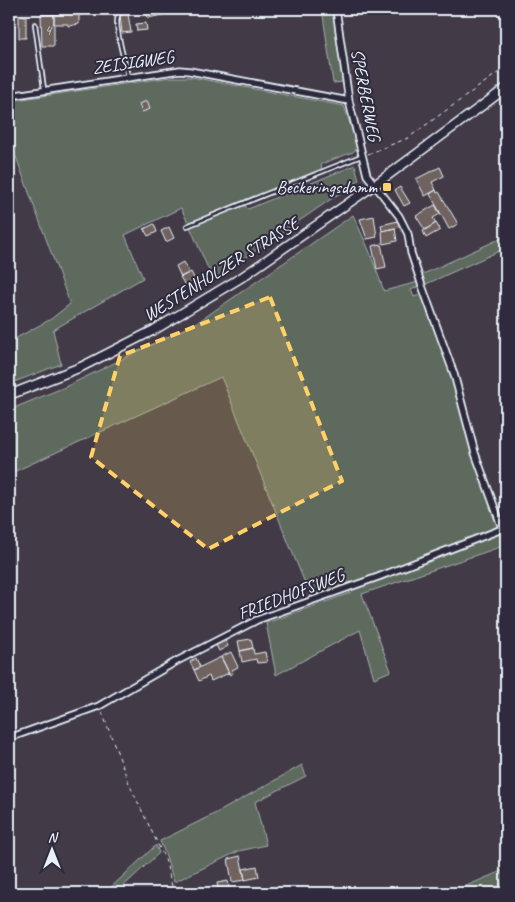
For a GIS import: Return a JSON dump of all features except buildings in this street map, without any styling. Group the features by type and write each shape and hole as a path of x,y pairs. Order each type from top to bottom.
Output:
{"main road":[{"name":"WESTENHOLZER STRASSE","path":"9,395 81,367 154,330 242,278 376,184 506,88"}],"street":[{"name":"SPERBERWEG","path":"336,9 349,101 368,175 376,184"},
{"name":"ZEISIGWEG","path":"9,96 166,72 190,71 349,101"},
{"path":"376,184 399,216 408,234 413,261 454,374 475,453 506,539"},
{"name":"FRIEDHOFSWEG","path":"9,738 100,706 177,661 256,620 378,577 502,529"}],"lane":[{"path":"128,78 117,26 117,16 120,12 138,9"},
{"path":"35,24 45,91"},
{"path":"187,226 363,156"}],"path":[{"path":"363,156 408,138 506,67"},
{"path":"100,706 130,786 165,859 172,886"}],"highlighted area":[{"path":"270,297 342,481 208,549 91,457 120,356"}],"green space":[{"path":"322,9 333,9 344,82 333,83"},
{"path":"171,77 191,77 344,106 358,147 353,152 321,164 322,169 188,223 181,208 125,235 143,278 53,330 61,364 9,384 9,342 51,319 70,304 9,138 9,101"},
{"path":"355,165 359,180 213,280 190,227 244,205 248,209"},
{"path":"353,215 369,250 384,291 418,282 419,286 411,290 414,297 422,294 451,375 499,526 377,575 311,598 221,377 9,474 9,410 65,387 198,322"},
{"path":"506,236 506,248 424,285 421,275"},
{"path":"501,531 506,545 362,594 391,671 374,678 360,630 276,675 266,623 350,593 349,590"},
{"path":"302,765 306,776 255,802 266,845 239,851 174,882 160,841 224,809"},
{"path":"156,845 159,853 116,893 105,893"},
{"path":"506,869 506,883 480,893 450,893"}],"place":[{"name":"Beckeringsdamm","path":"387,187"}]}
